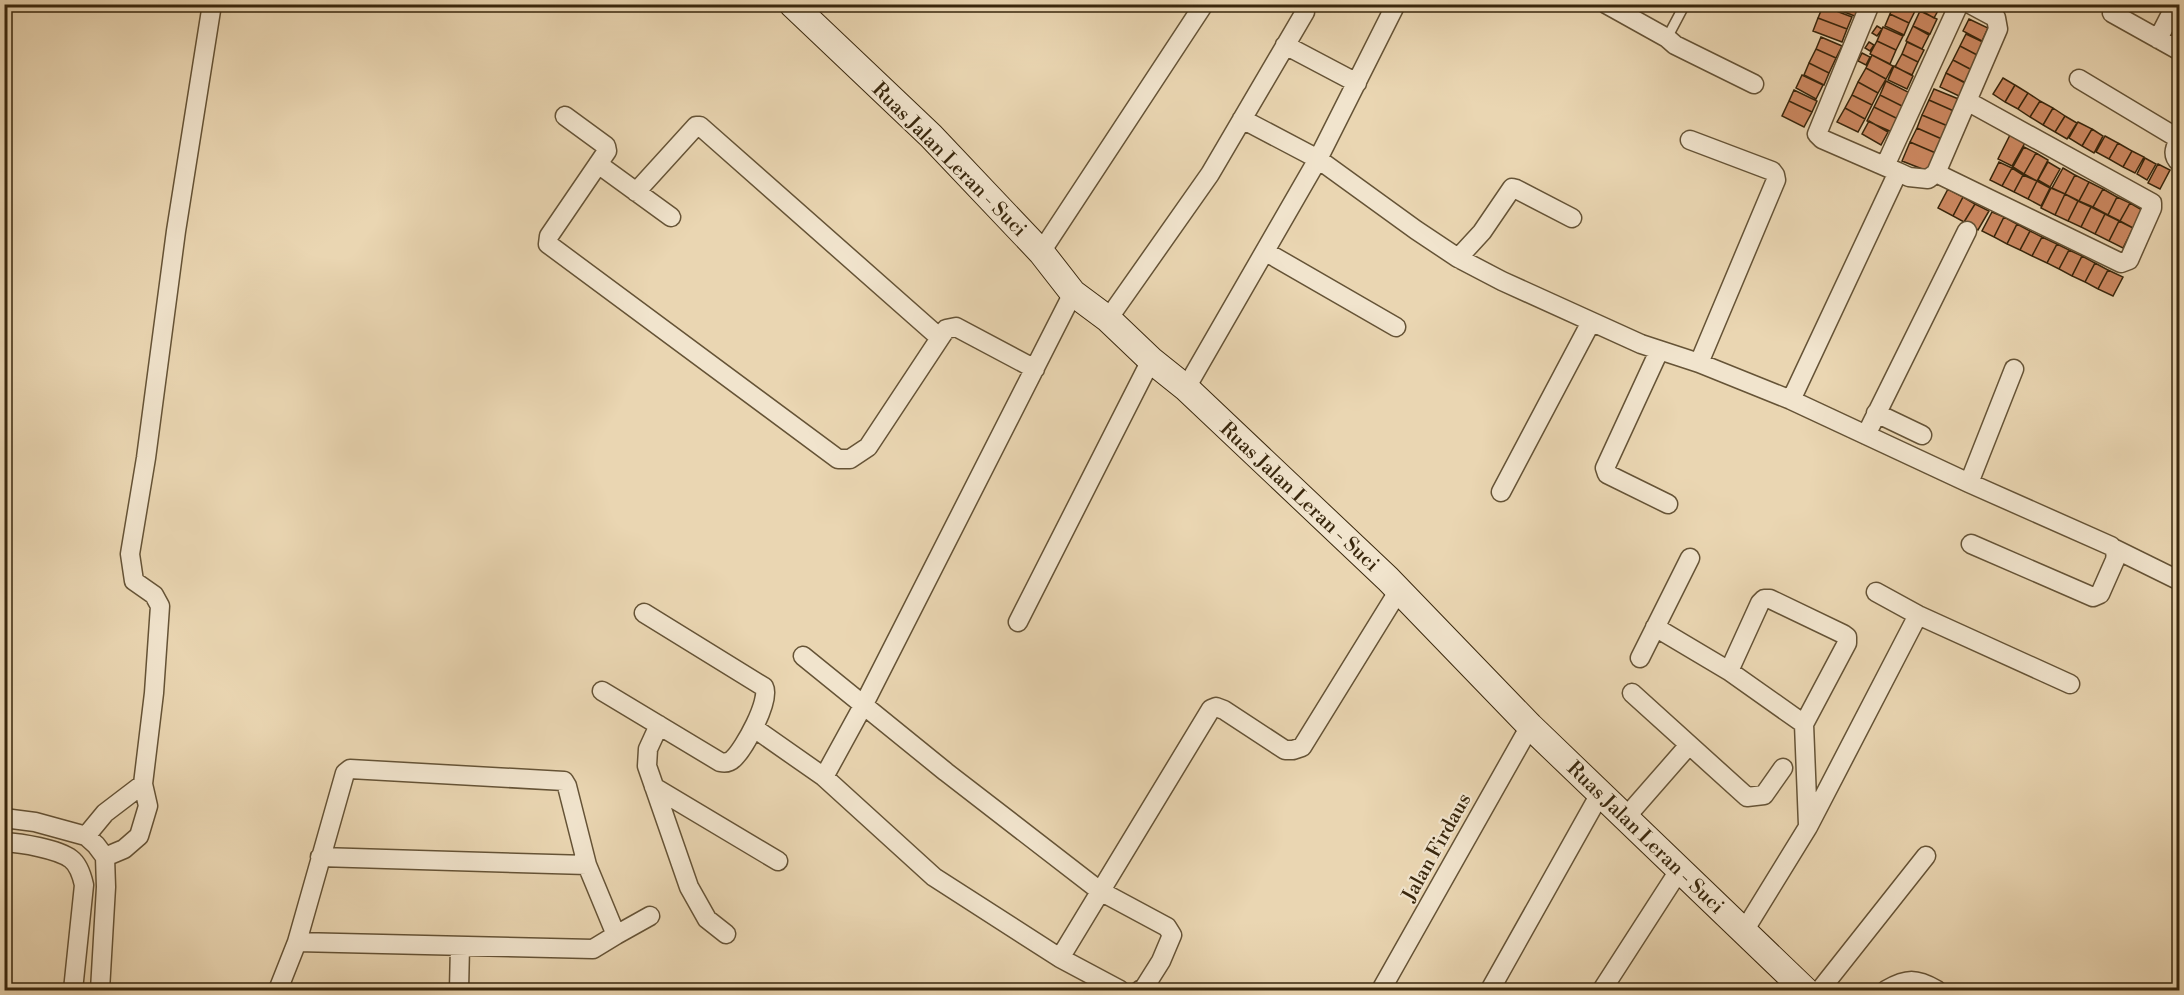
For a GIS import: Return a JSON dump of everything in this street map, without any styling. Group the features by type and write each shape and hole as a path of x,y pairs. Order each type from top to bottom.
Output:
{"main road":[{"name":"Ruas Jalan Leran - Suci","path":"792,4 931,136 1041,252 1074,293 1108,319 1151,360 1186,388 1399,590 1530,726 1805,990"}],"street":[{"path":"105,857 124,849 139,836 148,806 143,784 154,693 160,606 154,595 134,581 130,554 148,447 176,231 212,4"},
{"path":"1041,252 1204,4"},
{"path":"1186,388 1318,159 1396,4"},
{"path":"1606,4 1667,38 1675,45 1754,84"},
{"path":"1870,4 1817,134 1822,139 1909,177 1928,179 1936,173 1998,29 1996,18 1970,4"},
{"path":"1791,400 1891,169 1959,4"},
{"path":"2158,39 2176,4"},
{"path":"1108,319 1210,174 1305,12"},
{"path":"2112,13 2180,51"},
{"path":"1285,45 1357,83"},
{"path":"2079,79 2179,139 2173,152 2180,163"},
{"path":"1936,173 2121,263 2129,260 2152,208 2151,203 1967,101"},
{"path":"566,116 606,146 605,156 549,236 548,244 838,459 850,459 868,447 946,329 956,327 1035,369"},
{"path":"1242,119 1318,159 1458,258 1502,281 1641,345 1699,363 1791,400 2180,581"},
{"path":"636,192 696,126 700,126 940,338"},
{"path":"1690,140 1772,171 1776,180 1699,363"},
{"path":"598,164 671,217"},
{"path":"1458,258 1482,232 1512,188 1572,218"},
{"path":"1866,435 1967,231"},
{"path":"1266,252 1396,327"},
{"path":"824,777 864,704 1074,293"},
{"path":"1500,492 1591,322"},
{"path":"1659,351 1605,468 1607,474 1668,504"},
{"path":"1018,622 1151,360"},
{"path":"1969,483 2014,369"},
{"path":"1876,413 1922,435"},
{"path":"1971,544 2093,597 2100,594 2104,586 2115,560 2115,549"},
{"path":"1640,658 1690,558"},
{"path":"1060,958 1211,709 1216,707 1224,710 1285,750 1302,747 1399,590"},
{"path":"1876,592 1918,615 2070,684"},
{"path":"1729,671 1760,603 1764,599 1770,598 1846,637 1846,643 1804,724 1808,827"},
{"path":"602,692 726,764 732,761 754,728 767,695 764,687 644,613"},
{"path":"1744,931 1808,827 1918,615"},
{"path":"1655,627 1729,671 1804,724"},
{"path":"803,656 946,772 1100,891 1167,927 1172,935 1161,961 1144,988 1140,990"},
{"path":"1632,693 1747,797 1764,795 1783,768"},
{"path":"659,725 648,748 647,766 689,887 706,919 726,934"},
{"name":"Jalan Firdaus","path":"1382,990 1530,726"},
{"path":"754,728 824,777 934,877 1060,958 1120,990"},
{"path":"1626,817 1689,745"},
{"path":"278,990 297,942 345,773 356,768 564,781 587,865 616,935"},
{"path":"1806,774 1829,786"},
{"path":"86,836 105,813 143,784"},
{"path":"654,787 778,861"},
{"path":"1490,990 1602,794"},
{"path":"4,818 35,822 86,836 105,857 106,887 100,990"},
{"path":"4,842 59,853 72,860 81,873 84,885 73,990"},
{"path":"1820,990 1926,856"},
{"path":"320,857 587,865"},
{"path":"1602,990 1680,869"},
{"path":"297,942 593,949 650,916"},
{"path":"459,990 460,946"},
{"path":"1886,990 1903,981 1913,981 1922,982 1937,990"}],"lane":[{"path":"1667,38 1685,4"}],"building":[{"path":"1823,4 1865,4 1860,18"},
{"path":"1894,4 1907,4 1916,9 1909,23 1890,14"},
{"path":"1923,4 1936,4 1940,7 1934,18 1920,10"},
{"path":"1823,6 1852,17 1847,29 1818,18"},
{"path":"1920,11 1937,19 1930,34 1913,26"},
{"path":"1890,14 1909,23 1904,35 1885,26"},
{"path":"1818,18 1847,29 1842,42 1813,31"},
{"path":"1969,19 1988,28 1982,41 1963,31"},
{"path":"1877,26 1882,29 1877,36 1872,33"},
{"path":"1913,26 1929,35 1922,49 1906,41"},
{"path":"1883,27 1903,36 1896,50 1877,41"},
{"path":"1966,34 1985,43 1979,56 1960,46"},
{"path":"1821,37 1842,46 1836,58 1816,49"},
{"path":"1877,41 1896,50 1890,64 1870,54"},
{"path":"1869,42 1874,45 1870,51 1865,48"},
{"path":"1907,42 1924,50 1918,62 1902,54"},
{"path":"1960,46 1979,56 1972,70 1953,60"},
{"path":"1816,49 1836,58 1829,73 1809,63"},
{"path":"1862,53 1870,57 1866,65 1858,61"},
{"path":"1902,54 1918,62 1912,75 1895,67"},
{"path":"1872,55 1893,66 1886,79 1866,68"},
{"path":"1953,60 1972,70 1966,83 1946,73"},
{"path":"1809,63 1829,73 1824,85 1804,75"},
{"path":"1894,66 1913,76 1907,89 1888,80"},
{"path":"1866,68 1886,79 1878,93 1858,82"},
{"path":"1946,73 1967,84 1961,97 1940,87"},
{"path":"1802,75 1823,85 1816,99 1796,88"},
{"path":"2003,78 2015,85 2005,102 1993,94"},
{"path":"1886,81 1910,93 1904,107 1880,95"},
{"path":"1858,82 1878,93 1872,105 1852,95"},
{"path":"2015,85 2028,93 2018,109 2005,102"},
{"path":"1934,89 1961,100 1956,112 1929,100"},
{"path":"1794,90 1817,101 1812,112 1789,101"},
{"path":"2028,93 2040,101 2030,117 2018,109"},
{"path":"1852,95 1872,105 1865,119 1845,108"},
{"path":"1880,95 1904,107 1898,119 1874,107"},
{"path":"1929,100 1956,112 1950,127 1922,115"},
{"path":"1789,101 1812,112 1804,127 1782,116"},
{"path":"2040,101 2053,108 2043,125 2030,117"},
{"path":"1874,107 1898,119 1892,132 1867,121"},
{"path":"1845,108 1865,119 1858,132 1837,122"},
{"path":"2053,108 2065,116 2055,132 2043,125"},
{"path":"1922,115 1950,127 1944,140 1917,128"},
{"path":"2065,116 2077,123 2067,139 2055,132"},
{"path":"1869,121 1888,132 1881,145 1862,134"},
{"path":"2078,122 2092,129 2082,146 2069,138"},
{"path":"1917,128 1944,140 1938,154 1910,142"},
{"path":"2092,129 2103,136 2094,153 2082,146"},
{"path":"2011,133 2026,141 2012,166 1998,159"},
{"path":"2105,136 2118,143 2109,159 2096,152"},
{"path":"1910,142 1938,154 1930,172 1902,161"},
{"path":"2118,143 2132,151 2123,167 2109,159"},
{"path":"2024,147 2036,153 2024,174 2013,167"},
{"path":"2132,151 2144,157 2135,173 2123,167"},
{"path":"2036,153 2048,160 2037,181 2024,174"},
{"path":"2145,158 2156,164 2147,180 2137,174"},
{"path":"1999,162 2012,168 2002,186 1990,180"},
{"path":"2048,162 2060,169 2050,187 2038,180"},
{"path":"2158,164 2170,170 2160,189 2148,183"},
{"path":"2012,168 2023,175 2014,192 2002,186"},
{"path":"2063,168 2075,175 2065,194 2052,188"},
{"path":"2023,175 2037,181 2028,199 2014,192"},
{"path":"2075,175 2089,182 2079,201 2065,194"},
{"path":"2037,181 2050,188 2041,206 2028,199"},
{"path":"2089,182 2103,189 2093,207 2079,201"},
{"path":"2051,188 2065,194 2055,215 2041,208"},
{"path":"1948,189 1963,197 1953,216 1938,208"},
{"path":"2103,189 2117,197 2108,215 2093,207"},
{"path":"2065,194 2078,201 2068,221 2055,215"},
{"path":"1963,197 1975,204 1964,222 1953,216"},
{"path":"2117,197 2130,203 2120,221 2108,215"},
{"path":"2078,201 2091,207 2081,227 2068,221"},
{"path":"2130,203 2142,210 2133,228 2120,221"},
{"path":"1975,204 1989,211 1978,230 1964,222"},
{"path":"2091,207 2105,214 2095,234 2081,227"},
{"path":"1992,212 2004,217 1994,237 1982,231"},
{"path":"2105,214 2119,221 2109,241 2095,234"},
{"path":"2004,217 2017,224 2007,244 1994,237"},
{"path":"2119,221 2133,228 2123,248 2109,241"},
{"path":"2017,224 2030,231 2020,250 2007,244"},
{"path":"2030,231 2042,237 2032,256 2020,250"},
{"path":"2042,237 2057,244 2047,263 2032,256"},
{"path":"2057,244 2069,250 2059,269 2047,263"},
{"path":"2069,250 2082,256 2072,276 2059,269"},
{"path":"2082,256 2095,263 2085,282 2072,276"},
{"path":"2095,263 2108,270 2098,289 2085,282"},
{"path":"2108,270 2123,277 2113,296 2098,289"}]}
